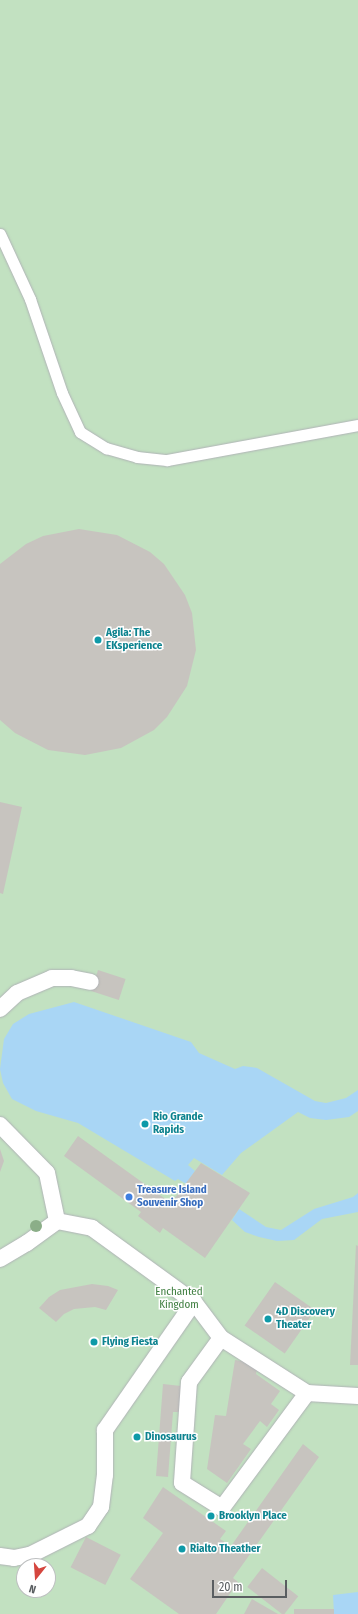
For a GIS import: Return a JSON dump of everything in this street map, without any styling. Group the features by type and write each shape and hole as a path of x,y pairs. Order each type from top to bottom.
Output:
{"street":[{"path":"0,1009 17,993 52,978 71,978 91,982"},
{"path":"0,1125 47,1173 57,1221"},
{"path":"0,1259 27,1244 57,1221 92,1228 194,1302 222,1338 307,1393 358,1396"},
{"path":"0,1556 14,1558 30,1555 88,1526 101,1507 106,1468 105,1430 194,1302"},
{"path":"222,1338 189,1382 182,1483 222,1508 307,1393"}],"lane":[{"path":"0,234 30,298 62,393 80,432 106,448 137,457 167,460 358,425"}],"green space":[{"name":"Enchanted Kingdom","path":"0,0 358,0 358,1614 0,1614"}],"water":[{"path":"74,1002 191,1042 199,1053 235,1069 243,1066 257,1068 315,1101 326,1103 346,1098 358,1090 358,1111 349,1117 326,1120 310,1118 298,1112 241,1153 222,1175 194,1158 188,1165 195,1171 186,1184 178,1179 175,1181 78,1123 36,1111 12,1099 3,1083 0,1069 4,1039 13,1024 29,1014"},
{"path":"358,1193 358,1212 322,1219 294,1240 277,1241 259,1237 245,1232 232,1220 239,1209 266,1227 281,1230 314,1209 353,1197"},
{"path":"358,1592 358,1614 334,1614 333,1595"}],"building":[{"name":"Agila: The EKsperience","path":"79,529 117,535 150,552 164,564 185,595 192,613 196,650 187,686 167,717 154,730 121,748 85,755 48,750 15,733 0,720 0,564 26,544 43,536"},
{"path":"0,802 22,807 3,894 0,893"},
{"path":"98,970 126,979 119,1000 91,991"},
{"path":"78,1136 171,1203 201,1163 250,1193 205,1258 163,1228 160,1233 138,1216 141,1212 64,1156"},
{"path":"0,1149 4,1161 0,1172"},
{"path":"356,1245 358,1246 358,1365 350,1365"},
{"path":"275,1282 315,1310 285,1354 245,1325"},
{"path":"92,1284 108,1286 118,1290 106,1310 95,1307 74,1309 64,1314 56,1322 39,1308 49,1297 60,1290"},
{"path":"235,1360 258,1364 256,1374 280,1391 271,1404 279,1410 267,1427 260,1421 243,1444 251,1449 227,1483 207,1469 215,1415 226,1416"},
{"path":"163,1384 181,1386 179,1412 173,1412 168,1477 156,1476"},
{"name":"Rialto Theather","path":"303,1444 319,1457 233,1578 238,1582 216,1614 179,1614 130,1579 163,1533 143,1518 163,1487 226,1531 220,1539 231,1546"},
{"path":"86,1537 121,1555 105,1585 71,1567"},
{"path":"262,1568 298,1596 284,1614 282,1614 247,1587"},
{"path":"252,1599 278,1614 244,1614"},
{"path":"294,1609 334,1609 334,1614 294,1614"}],"place":[{"name":"Agila: The EKsperience","path":"98,640"},
{"name":"Rio Grande Rapids","path":"145,1124"},
{"name":"Treasure Island Souvenir Shop","path":"129,1197"},
{"name":"4D Discovery Theater","path":"268,1319"},
{"name":"Flying Fiesta","path":"94,1342"},
{"name":"Dinosaurus","path":"137,1437"},
{"name":"Brooklyn Place","path":"211,1516"},
{"name":"Rialto Theather","path":"182,1549"}]}
